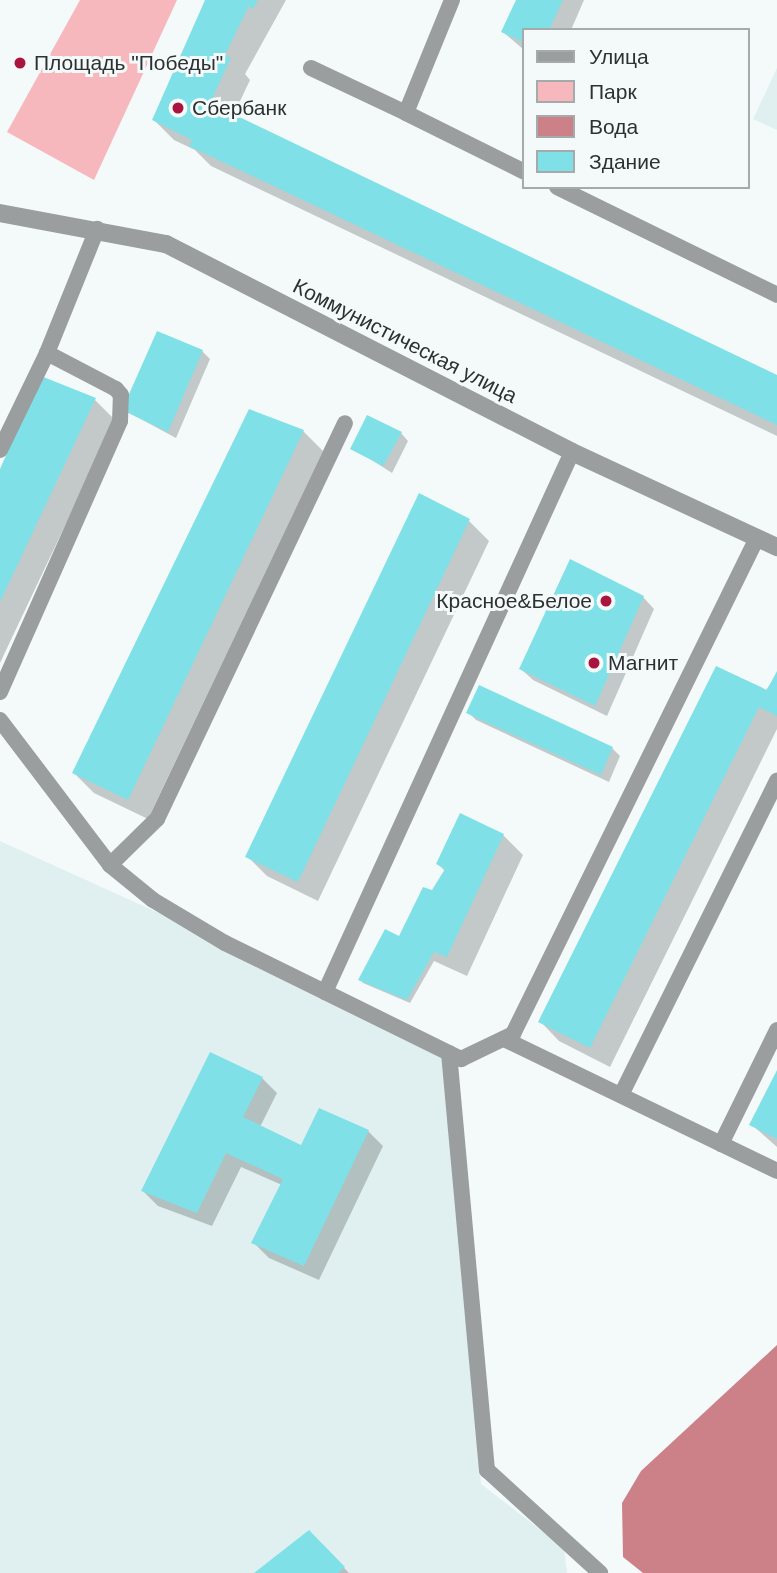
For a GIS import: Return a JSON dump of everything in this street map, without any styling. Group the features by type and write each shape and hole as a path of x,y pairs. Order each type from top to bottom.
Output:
{"street":[{"name":"Коммунистическая улица","path":"0,213 166,244 572,452 777,547"}],"lane":[{"path":"406,113 452,0"},
{"path":"311,68 522,171"},
{"path":"561,189 777,295"},
{"path":"0,450 47,353 97,229"},
{"path":"0,692 120,421 121,395 116,389 47,353"},
{"path":"110,864 157,819 345,423"},
{"path":"325,992 572,452"},
{"path":"0,720 110,864 153,900 216,937 461,1059 513,1034 757,538"},
{"path":"621,1096 777,781"},
{"path":"721,1144 777,1030"},
{"path":"504,1039 777,1171"},
{"path":"449,1053 487,1469 600,1573"}],"shaded area":[{"path":"777,68 777,130 753,119"},
{"path":"0,841 225,943 441,1049 481,1484 564,1548 567,1573 0,1573"}],"green space":[{"path":"80,0 177,0 94,180 7,132"}],"water":[{"path":"777,1345 777,1573 643,1573 623,1557 622,1503 641,1471"}],"building":[{"path":"205,0 258,0 253,9 249,6 225,55 231,58 210,103 777,375 777,425 189,146 192,140 152,120"},
{"path":"516,0 563,0 550,28 522,28 522,42 501,32"},
{"path":"157,331 203,350 168,432 122,410"},
{"path":"41,376 96,398 0,602 0,469"},
{"path":"249,409 304,430 128,800 72,773"},
{"path":"367,415 402,432 383,466 350,449"},
{"path":"419,493 470,519 298,882 245,857"},
{"path":"570,559 644,596 595,706 519,669"},
{"path":"716,666 767,690 777,671 777,716 759,707 590,1048 538,1022"},
{"path":"479,685 613,747 601,775 466,713"},
{"path":"460,813 504,834 447,957 434,952 407,1000 358,980 385,929 399,936 423,887 432,890 445,869 436,864"},
{"path":"210,1052 263,1077 243,1117 301,1145 319,1108 369,1130 304,1266 251,1243 283,1179 226,1153 197,1213 141,1191"},
{"path":"777,1070 777,1139 749,1125"},
{"path":"309,1530 345,1567 338,1573 254,1573"}],"place":[{"name":"Площадь \"Победы\"","path":"20,63"},
{"name":"Сбербанк","path":"178,108"},
{"name":"Красное&Белое","path":"606,601"},
{"name":"Магнит","path":"594,663"}]}
